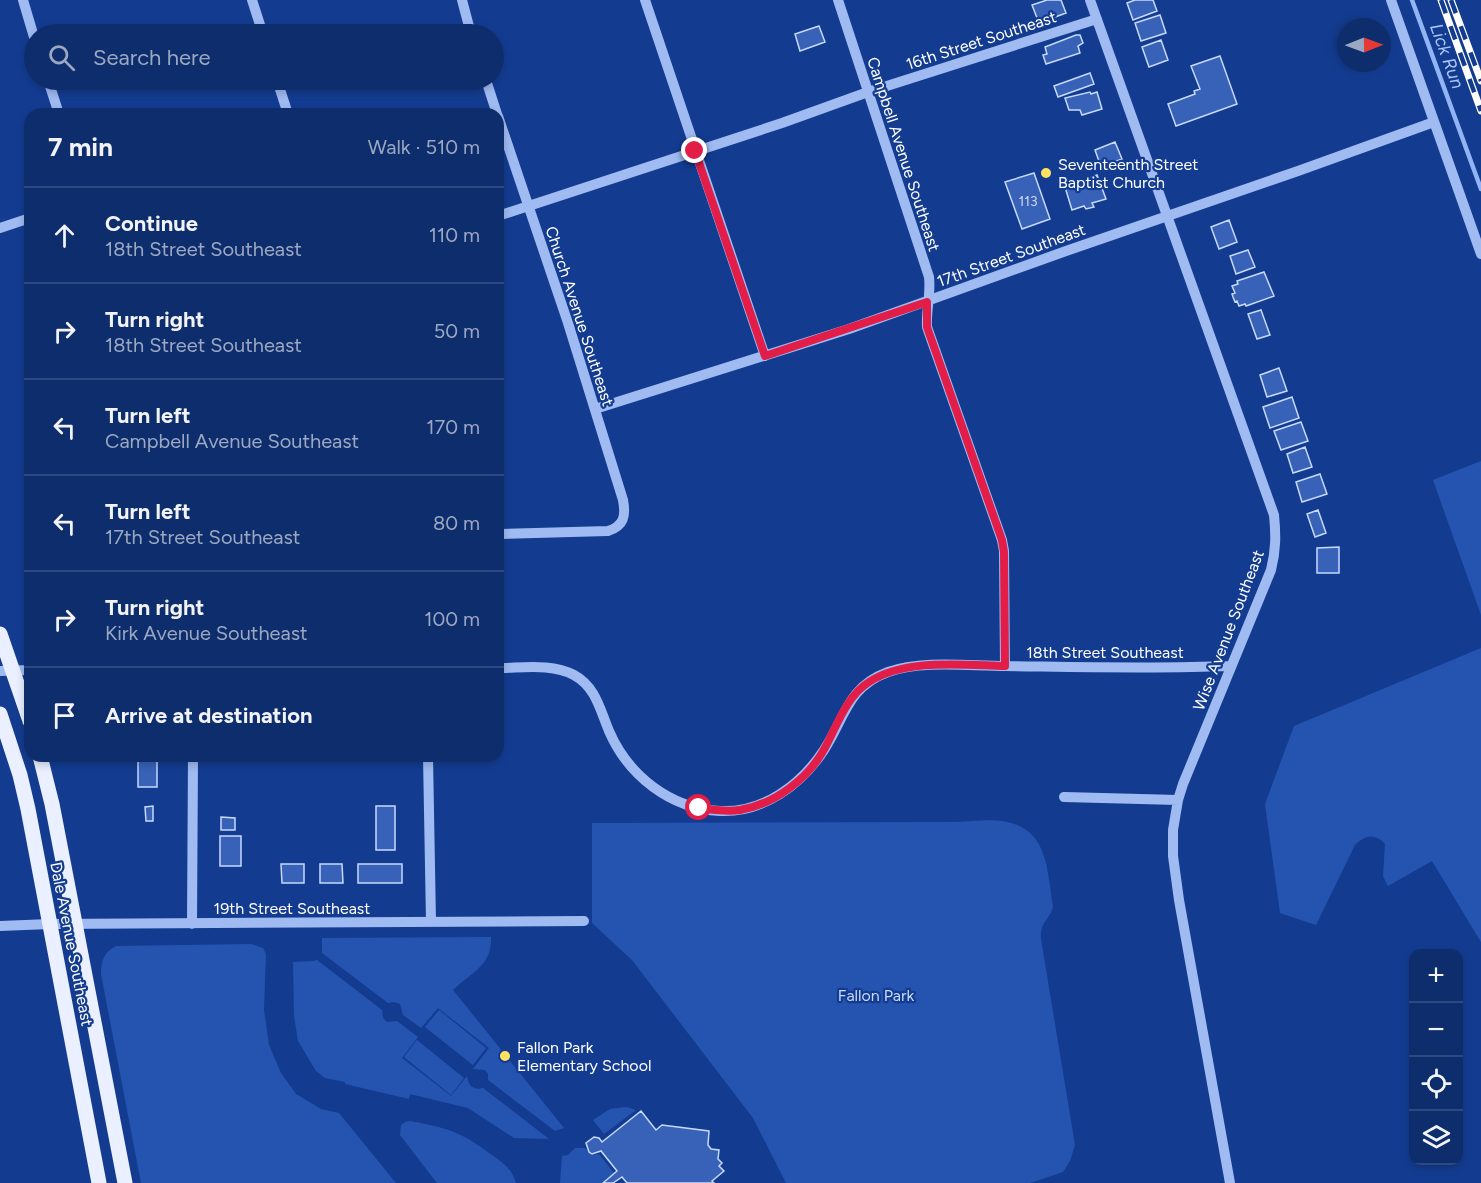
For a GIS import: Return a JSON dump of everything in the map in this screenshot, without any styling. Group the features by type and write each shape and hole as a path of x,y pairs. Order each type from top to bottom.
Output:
{"main road":[{"path":"0,634 7,671 24,708"},
{"name":"Dale Avenue Southeast","path":"0,714 17,765 28,809 99,1183"},
{"name":"Dale Avenue Southeast","path":"42,762 52,804 125,1183"}],"street":[{"path":"23,0 30,24"},
{"path":"252,0 260,24"},
{"path":"462,0 468,24"},
{"path":"645,0 765,356"},
{"name":"Campbell Avenue Southeast","path":"838,0 929,277 927,327 1002,540 1005,666"},
{"name":"Wise Avenue Southeast","path":"1090,0 1274,515 1275,552 1271,570 1183,784 1173,830 1175,871 1230,1183"},
{"path":"1391,0 1481,254"},
{"name":"16th Street Southeast","path":"504,214 782,123 868,92 1097,19"},
{"path":"51,90 57,108"},
{"path":"280,90 286,108"},
{"name":"Church Avenue Southeast","path":"489,90 496,108"},
{"name":"17th Street Southeast","path":"595,409 927,302 1434,122"},
{"name":"Church Avenue Southeast","path":"504,133 595,409 623,500 625,514 619,526 608,531 504,534"},
{"path":"0,228 24,220"},
{"name":"18th Street Southeast","path":"504,668 560,669 574,675 592,690 600,703 618,751 647,783 683,804 720,811 740,810 762,804 795,783 825,749 848,703 859,689 871,681 903,668 944,665 1231,666"},
{"path":"7,671 24,670"},
{"path":"192,924 193,762"},
{"path":"428,762 431,922"},
{"path":"1064,797 1178,800"},
{"name":"19th Street Southeast","path":"0,926 584,921"}],"green space":[{"path":"1481,461 1481,615 1433,480"},
{"path":"1481,648 1481,942 1432,861 1388,886 1383,876 1385,844 1374,837 1366,837 1355,845 1316,925 1280,913 1265,804 1294,726"},
{"name":"Fallon Park","path":"989,820 1008,822 1022,828 1033,836 1045,860 1053,907 1043,925 1041,939 1075,1145 1070,1161 1063,1172 1030,1183 786,1183 753,1118 632,960 592,923 592,823"},
{"path":"491,937 488,955 484,962 453,990 564,1128 555,1131 488,1080 485,1070 473,1069 489,1048 438,1008 421,1028 403,1015 400,1004 388,1003 322,953 322,938"},
{"path":"251,944 263,948 266,954 264,1010 269,1045 281,1073 296,1094 321,1109 339,1113 396,1183 141,1183 101,974 104,957 116,946"},
{"path":"317,960 382,1010 383,1018 387,1022 397,1021 418,1037 402,1058 451,1096 467,1076 472,1086 476,1089 483,1088 549,1139 514,1138 468,1108 410,1094 409,1099 325,1078 316,1071 298,1041 294,1016 293,962"},
{"path":"439,1010 486,1048 473,1065 425,1027"},
{"path":"417,1040 464,1078 451,1095 404,1057"},
{"path":"626,1107 636,1110 604,1134 593,1120 610,1109"},
{"path":"410,1121 444,1129 472,1141 507,1167 516,1183 437,1183 400,1135 401,1125"},
{"path":"575,1148 585,1148 592,1155 599,1154 614,1173 601,1183 560,1183 562,1156 568,1155"}],"building":[{"path":"1047,0 1061,0 1066,13 1039,23 1032,5"},
{"path":"1135,0 1153,0 1157,11 1133,20 1127,3"},
{"path":"1160,15 1166,33 1141,41 1135,23"},
{"path":"819,26 825,42 800,51 795,34"},
{"path":"1080,35 1083,43 1078,46 1080,53 1046,64 1043,55 1047,54 1045,47"},
{"path":"1161,40 1168,60 1149,67 1142,47"},
{"path":"1220,56 1237,104 1176,126 1168,104 1195,94 1194,91 1200,89 1191,66"},
{"path":"1090,73 1094,84 1058,97 1054,86"},
{"path":"1090,92 1091,94 1097,92 1102,109 1082,115 1080,110 1069,110 1065,98"},
{"path":"1115,142 1122,159 1101,167 1095,150"},
{"path":"1034,173 1050,219 1022,229 1005,182"},
{"path":"1097,175 1106,199 1092,203 1094,207 1086,209 1084,206 1072,210 1065,187"},
{"path":"1229,220 1237,242 1219,249 1211,227"},
{"path":"1248,250 1255,267 1236,274 1230,256"},
{"path":"1264,272 1274,296 1246,306 1245,304 1239,306 1233,297 1232,294 1235,293 1232,286 1238,284 1237,281"},
{"path":"1261,310 1270,335 1257,339 1248,314"},
{"path":"1279,368 1287,391 1267,397 1260,375"},
{"path":"1292,397 1299,418 1270,428 1263,407"},
{"path":"1301,422 1308,441 1281,450 1274,431"},
{"path":"1305,447 1312,467 1293,473 1287,454"},
{"path":"1320,474 1327,494 1302,502 1296,482"},
{"path":"1318,510 1326,533 1315,537 1307,514"},
{"path":"1339,547 1339,573 1317,573 1317,548"},
{"path":"138,762 157,762 157,787 138,787"},
{"path":"153,806 153,821 146,821 145,807"},
{"path":"376,806 395,806 395,850 376,850"},
{"path":"221,817 235,818 235,830 221,830"},
{"path":"220,836 241,836 241,866 220,866"},
{"path":"281,864 304,864 304,883 282,883"},
{"path":"320,864 342,864 343,883 320,883"},
{"path":"358,864 402,864 402,883 358,883"},
{"path":"641,1111 656,1130 662,1125 709,1131 708,1145 711,1149 719,1150 718,1159 722,1163 719,1166 724,1171 712,1181 714,1183 627,1183 622,1177 613,1183 603,1183 617,1171 601,1151 592,1154 589,1152 586,1143 594,1137 599,1138 602,1142"}],"waterway":[{"name":"Lick Run","path":"1412,0 1481,189"}],"railway":[{"path":"1441,0 1481,111"},
{"path":"1451,0 1481,81"}],"place":[{"name":"Seventeenth Street Baptist Church","path":"1046,173"},
{"name":"Fallon Park Elementary School","path":"505,1056"}],"route":[{"path":"695,151 765,356 927,302 927,327 963,434 998,523 1002,540 1005,666 944,665 903,668 887,672 859,689 848,703 825,749 810,769 779,795 762,804 740,810 720,811 699,808"}]}
